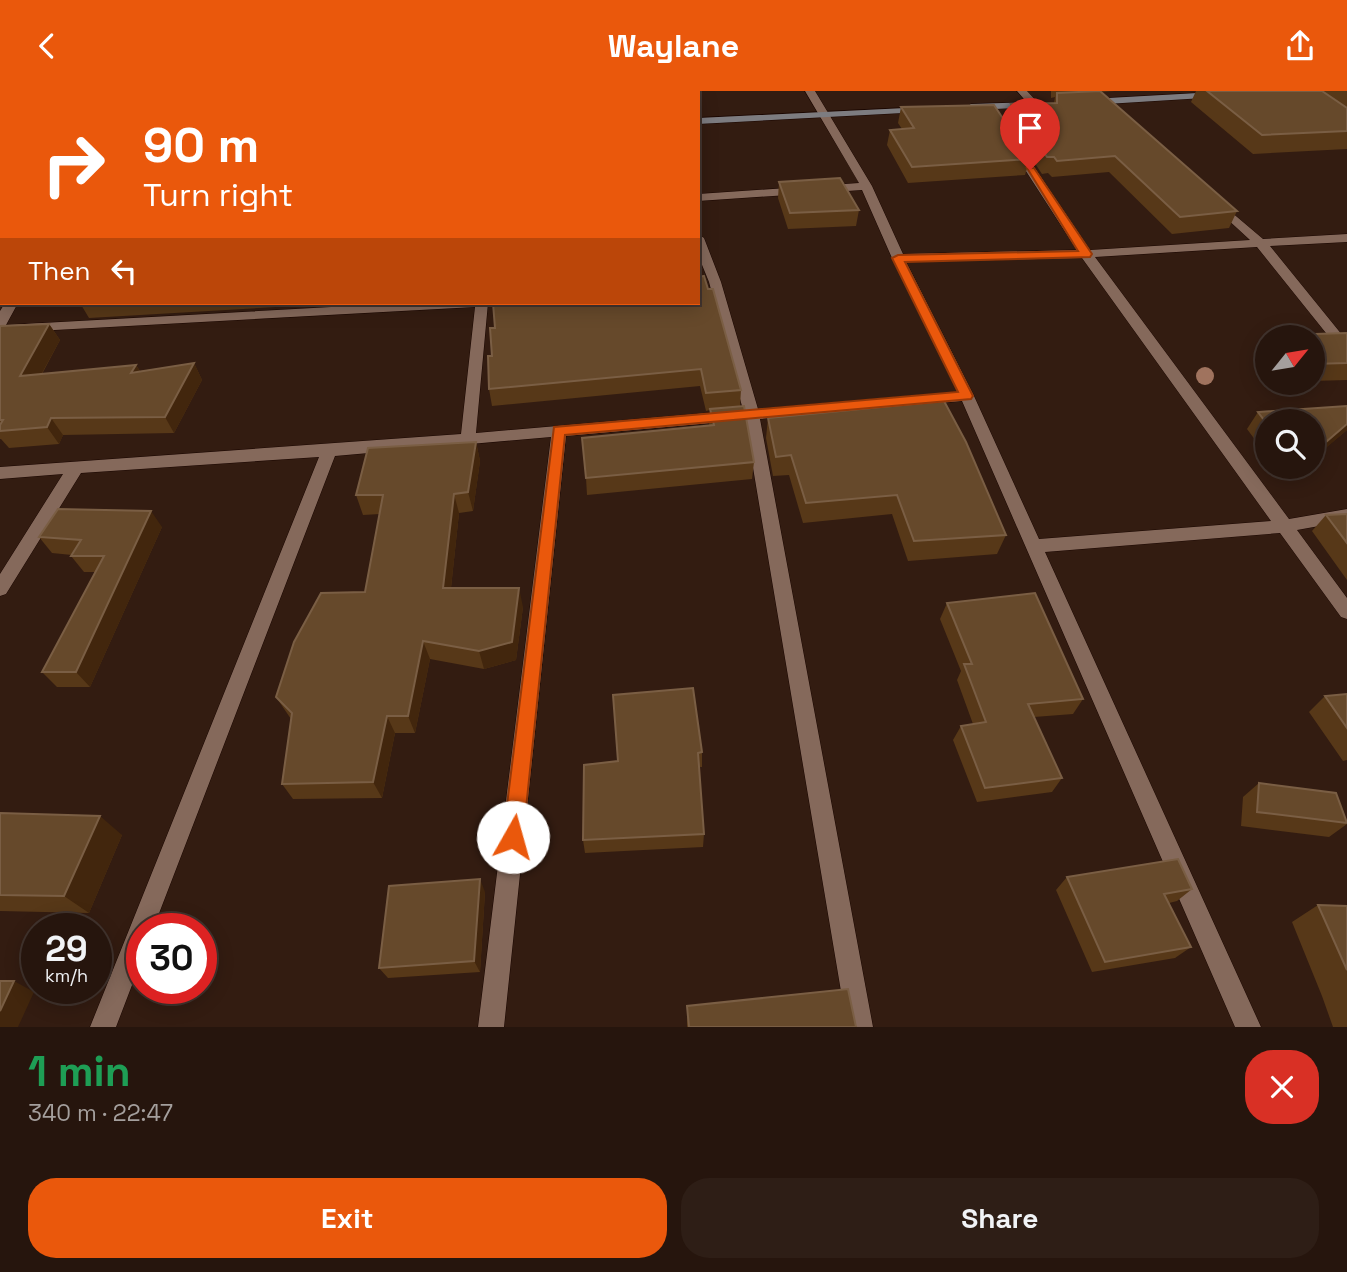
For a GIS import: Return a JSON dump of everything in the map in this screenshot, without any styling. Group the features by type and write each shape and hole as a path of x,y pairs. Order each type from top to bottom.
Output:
{"street":[{"path":"810,91 821,114 866,186 898,258 967,396 1248,1027"},
{"path":"1023,91 1035,105"},
{"path":"1076,103 1226,95"},
{"path":"1104,101 1114,110"},
{"path":"963,108 1048,104"},
{"path":"989,106 996,118"},
{"path":"700,121 937,109"},
{"path":"1011,141 1086,254 1347,612"},
{"path":"700,198 866,186"},
{"path":"1203,191 1262,245 1347,350"},
{"path":"898,258 1086,254 1347,238"},
{"path":"700,248 707,283 752,416 860,1027"},
{"path":"0,323 10,305"},
{"path":"0,330 438,305"},
{"path":"468,439 482,305"},
{"path":"0,473 329,451 967,396"},
{"path":"491,1027 559,431"},
{"path":"103,1027 329,451"},
{"path":"0,589 78,466"},
{"path":"1036,546 1286,526 1347,515"}],"building":[{"path":"1100,91 1237,211 1180,217 1115,156 1057,161 1054,157 1047,157 1011,104 1057,103 1057,93"},
{"path":"1207,91 1322,91 1347,108 1347,131 1262,135"},
{"path":"994,105 1030,159 912,167 890,130 914,128 901,107"},
{"path":"840,178 859,210 790,213 779,182"},
{"path":"704,276 708,289 713,289 741,390 706,393 701,369 489,389 488,356 492,356 490,328 495,328 493,305 700,305 700,277"},
{"path":"49,324 20,376 136,365 131,373 194,363 165,417 51,418 47,427 0,431 3,420 0,420 0,326"},
{"path":"1347,333 1347,363 1325,364 1325,334"},
{"path":"944,401 966,442 1006,535 914,541 897,495 806,503 791,455 776,457 768,418"},
{"path":"744,406 754,462 586,478 582,438 714,425 710,409"},
{"path":"1347,406 1347,424 1325,442 1325,409 1302,409"},
{"path":"476,442 468,492 454,494 443,588 519,588 512,642 479,651 423,641 408,716 387,716 373,782 282,784 292,713 276,697 294,642 321,593 365,592 383,495 356,495 368,448"},
{"path":"58,509 151,511 76,672 42,672 104,556 71,556 81,540 39,537"},
{"path":"1347,514 1347,543 1326,515"},
{"path":"1035,593 1083,699 1028,704 1062,778 985,788 961,726 986,722 964,664 972,664 947,603"},
{"path":"693,688 702,752 698,753 704,834 583,840 584,765 618,761 613,695"},
{"path":"1347,694 1347,728 1325,696"},
{"path":"1259,783 1336,793 1347,823 1257,812"},
{"path":"0,813 100,816 64,896 0,895"},
{"path":"1178,859 1192,889 1164,894 1191,947 1105,962 1067,877"},
{"path":"480,879 474,961 379,968 389,886"},
{"path":"1318,905 1347,906 1347,970"},
{"path":"0,981 14,981 0,1011"},
{"path":"848,989 856,1027 689,1027 687,1006"}],"route":[{"path":"513,837 559,431 967,396 898,258 1086,254 1030,170"}]}
